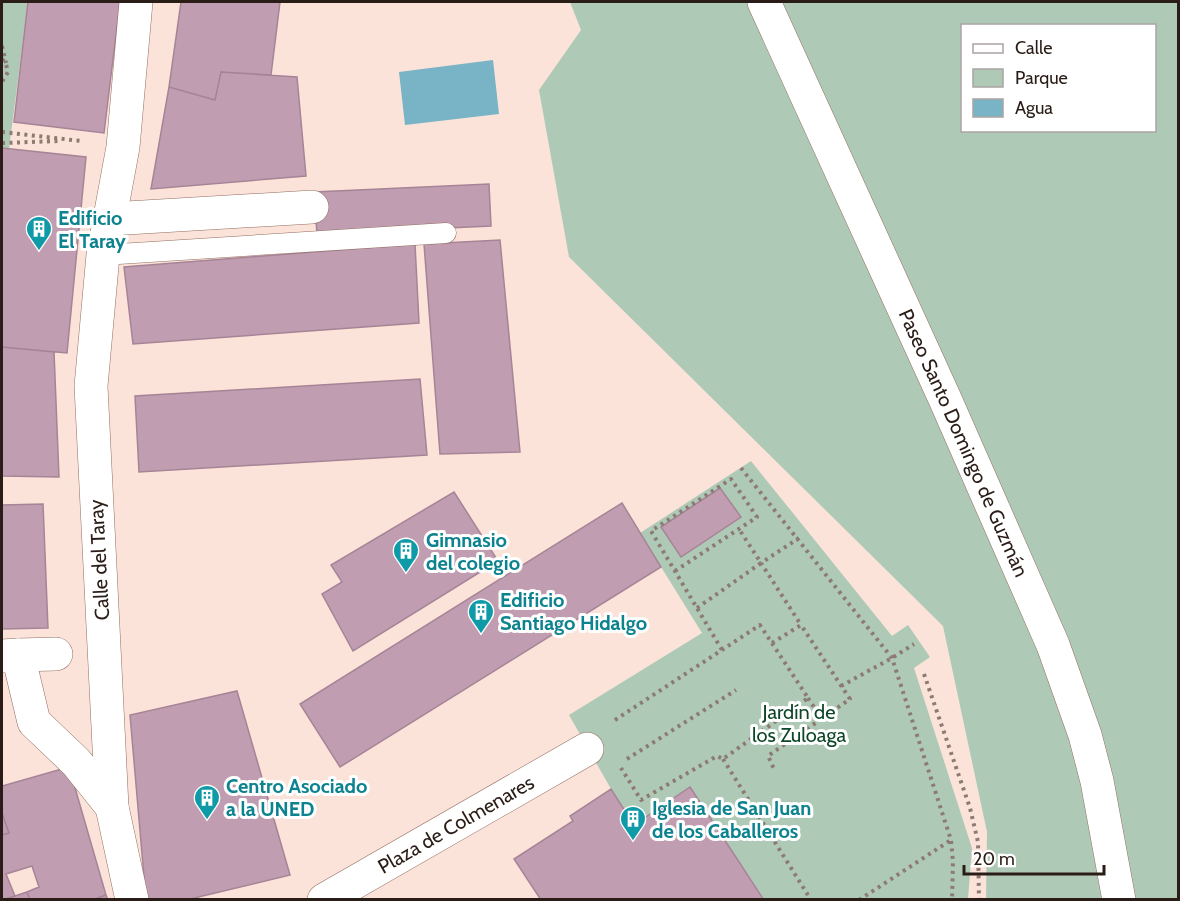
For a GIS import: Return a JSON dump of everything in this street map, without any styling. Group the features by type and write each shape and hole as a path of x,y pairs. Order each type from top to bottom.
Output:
{"street":[{"name":"Calle del Taray","path":"132,900 112,807 91,386 103,255 123,147 136,2"},
{"name":"Paseo Santo Domingo de Guzmán","path":"764,2 945,399 1053,645 1085,735 1097,781 1119,900"},
{"path":"110,219 312,207"},
{"path":"56,654 10,656 34,722 76,762 112,807"},
{"name":"Plaza de Colmenares","path":"324,900 587,749"}],"lane":[{"path":"103,255 446,233"}],"path":[{"path":"2,46 8,72 2,82"},
{"path":"2,59 6,64"},
{"path":"2,132 72,140 2,143"},
{"path":"741,468 799,538 892,658 951,840 952,900"},
{"path":"675,571 757,517 730,479 651,531 722,650"},
{"path":"739,529 850,699 768,756 774,769"},
{"path":"697,608 799,538"},
{"path":"587,749 597,732 760,625 822,719"},
{"path":"772,644 801,625"},
{"path":"841,686 914,644"},
{"path":"924,674 970,808 978,842 979,900"},
{"path":"736,690 618,764 641,800 717,756 723,759 811,900"},
{"path":"723,759 808,698"},
{"path":"859,900 951,840"}],"green space":[{"path":"2,2 28,2 9,149 2,148"},
{"path":"570,2 1178,2 1178,899 986,899 987,832 943,626 569,257 539,90 581,30"},
{"name":"Jardín de los Zuloaga","path":"751,461 892,636 908,625 930,657 914,668 972,848 968,899 764,899 690,788 634,825 569,715 702,633 640,533"}],"water":[{"path":"493,60 499,114 405,125 399,72"}],"building":[{"path":"28,2 120,2 104,133 14,122"},
{"path":"181,2 280,2 271,75 221,72 215,100 169,87"},
{"path":"221,72 297,77 306,176 151,189 169,87 215,100"},
{"name":"Edificio El Taray","path":"2,148 86,157 67,353 2,347"},
{"path":"489,184 491,226 317,234 314,192"},
{"path":"500,240 520,452 440,454 424,244"},
{"path":"415,244 419,323 133,344 124,267"},
{"path":"2,347 54,352 59,477 2,476"},
{"path":"420,379 427,455 139,472 135,396"},
{"path":"720,488 741,517 681,557 661,527"},
{"name":"Gimnasio del colegio","path":"454,492 498,561 353,651 322,594 342,582 331,565"},
{"name":"Edificio Santiago Hidalgo","path":"622,503 661,567 340,767 300,704"},
{"path":"43,504 48,628 2,629 2,505"},
{"name":"Centro Asociado a la UNED","path":"237,691 290,875 186,900 146,900 130,715"},
{"path":"69,767 106,895 92,900 30,900 27,892 39,887 32,866 6,874 15,896 2,900 2,835 9,833 2,813 2,786"},
{"name":"Iglesia de San Juan de los Caballeros","path":"690,787 764,900 541,900 514,859 573,821 570,816 611,789 634,825"},
{"path":"2,813 9,833 2,835"},
{"path":"27,892 30,900 4,900 15,896"},
{"path":"106,895 108,900 92,900"}],"place":[{"name":"Edificio El Taray","path":"39,252"},
{"name":"Gimnasio del colegio","path":"406,574"},
{"name":"Edificio Santiago Hidalgo","path":"481,635"},
{"name":"Centro Asociado a la UNED","path":"207,821"},
{"name":"Iglesia de San Juan de los Caballeros","path":"633,842"}]}
